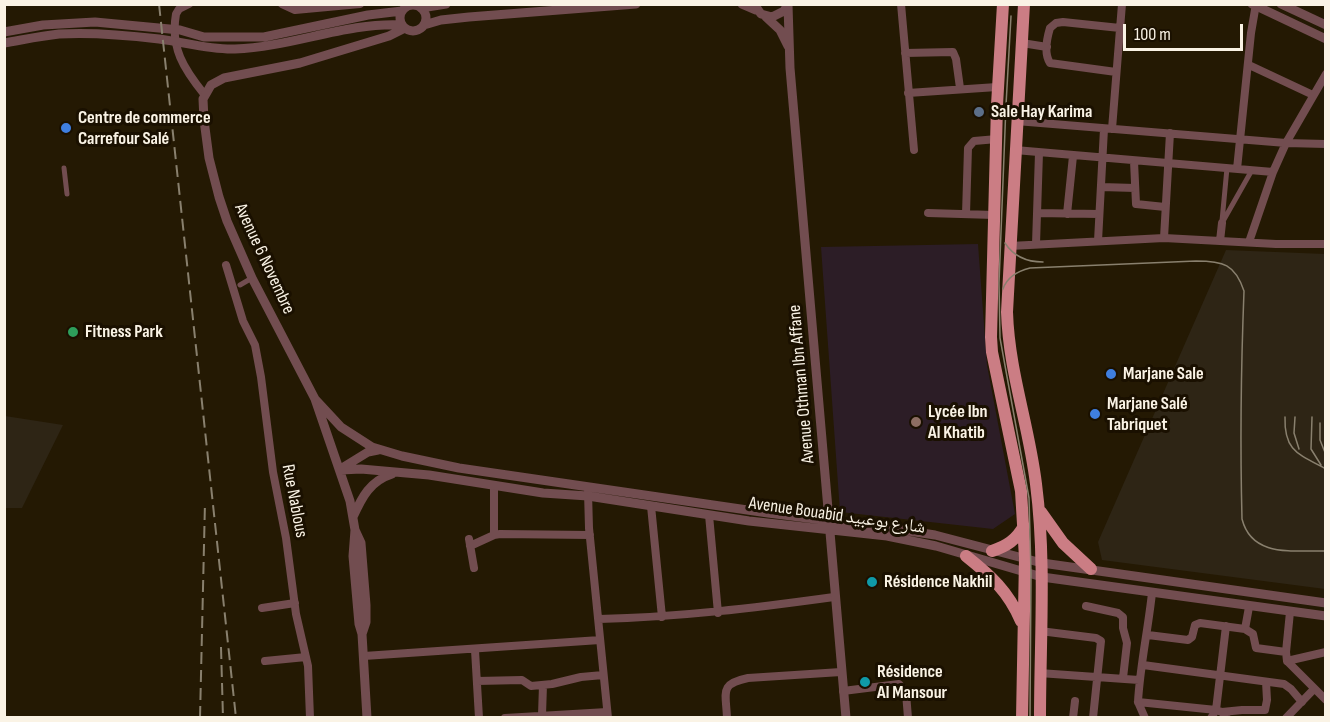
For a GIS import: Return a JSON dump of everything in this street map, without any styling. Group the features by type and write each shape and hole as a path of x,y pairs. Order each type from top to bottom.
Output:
{"main road":[{"path":"1003,4 998,87 991,319 992,352 1022,491 1025,558 1022,717"},
{"path":"1024,4 1007,290 1008,339 1018,402 1036,482 1042,563 1040,717"},
{"path":"1038,507 1063,543 1090,570"},
{"path":"992,551 1009,544 1019,535 1024,526"},
{"path":"966,556 985,571 1007,594 1024,628"}],"street":[{"path":"189,4 178,9 176,14 177,50 183,66 204,94 211,85 230,76 300,63 384,38 403,27"},
{"path":"282,4 295,10 360,4"},
{"path":"4,32 78,22 180,30 204,37 264,37 368,15 402,11 411,5 421,8 446,4"},
{"path":"4,43 60,34 111,34 182,42 211,48 247,48 286,44 371,25 403,27 415,31 424,25 461,18 636,4"},
{"name":"Avenue Othman Ibn Affane","path":"742,4 755,7 780,30 789,48"},
{"path":"902,4 914,150"},
{"path":"1098,241 1102,158 1116,72 1122,4"},
{"path":"1281,4 1326,25"},
{"path":"765,16 778,15 788,5"},
{"name":"Avenue Othman Ibn Affane","path":"788,5 789,48 846,717"},
{"path":"1237,169 1255,5 1326,39"},
{"path":"421,8 426,18 424,25"},
{"path":"402,11 400,18 403,27"},
{"path":"1116,72 1050,63 1047,60 1047,47 1050,28 1059,22 1120,28"},
{"path":"381,25 389,31 384,38"},
{"path":"1022,43 1047,47"},
{"path":"905,53 953,52 960,88"},
{"path":"1249,65 1313,95"},
{"path":"1249,242 1273,172 1286,143 1326,74"},
{"path":"908,93 998,87"},
{"name":"Avenue 6 Novembre","path":"204,94 204,120 209,158 227,221 252,278 315,399 340,470 353,517 356,531 353,543 354,564 368,717"},
{"path":"1016,121 1286,143 1326,144"},
{"path":"1164,238 1170,134"},
{"path":"966,214 968,148 975,141 997,139"},
{"path":"1015,150 1273,172"},
{"path":"1036,243 1039,153"},
{"path":"1067,214 1073,156"},
{"path":"1134,161 1136,204 1165,207"},
{"path":"64,168 67,194"},
{"path":"1220,241 1227,168"},
{"path":"1222,223 1252,170"},
{"path":"1101,187 1135,188"},
{"path":"928,213 994,215"},
{"path":"1037,213 1099,214"},
{"path":"1010,246 1164,238 1326,244"},
{"name":"Rue Nablous","path":"226,265 238,289 257,354 273,472 309,677 310,717"},
{"path":"238,289 252,278"},
{"name":"Avenue Bouabid شارع بوعبيد","path":"315,399 341,427 362,442 380,450 459,468 651,506 709,515 935,535 1042,563 1326,603"},
{"path":"340,470 368,452 380,450"},
{"name":"Avenue Bouabid شارع بوعبيد","path":"340,470 397,472 494,484 543,493 588,492 829,526 909,540 1042,577 1326,616"},
{"path":"353,517 370,487 383,477 397,472"},
{"path":"494,484 494,535"},
{"path":"505,717 607,715 588,492"},
{"path":"651,506 662,618"},
{"path":"709,515 718,613"},
{"path":"474,568 470,542 494,535 590,535"},
{"path":"1145,717 1138,702 1139,680 1148,635 1152,593"},
{"path":"599,619 662,618 718,613 834,597"},
{"path":"262,609 295,603"},
{"path":"1086,606 1120,614 1123,617 1127,643 1123,678"},
{"path":"1245,629 1249,606"},
{"path":"1290,612 1287,661 1326,700"},
{"path":"1148,635 1188,640 1191,638 1194,627 1198,624 1226,626 1245,629 1253,634 1258,650 1286,652"},
{"path":"1219,714 1226,626"},
{"path":"1040,631 1100,639 1102,644 1093,717"},
{"path":"364,656 600,640"},
{"path":"475,650 479,717"},
{"path":"1287,661 1326,652"},
{"path":"265,661 306,657"},
{"path":"1143,665 1288,686 1302,702"},
{"path":"727,717 726,689 733,681 841,672"},
{"path":"1039,673 1139,680"},
{"path":"477,681 522,680 531,686 603,675"},
{"path":"1138,702 1219,714 1242,710 1264,710 1267,700 1266,682"},
{"path":"843,691 899,684 906,693 908,717"},
{"path":"542,715 543,685"},
{"path":"1286,717 1302,702 1326,687"},
{"path":"1073,717 1075,701"}],"shaded area":[{"name":"Lycée Ibn Al Khatib","path":"978,244 987,365 1015,514 993,529 840,512 821,247"},
{"path":"1226,250 1325,254 1325,589 1102,560 1098,542"},
{"path":"5,416 63,425 22,508 5,508"}],"tram line":[{"path":"1011,16 999,283 1000,338 1029,498 1030,718"},
{"path":"1005,243 1021,258 1043,262"},
{"path":"1003,289 1014,275 1030,268 1196,261 1221,263 1232,270 1244,291 1241,405 1242,519 1247,532 1264,546 1288,551 1326,551"},
{"path":"1285,417 1285,428 1290,444 1300,455 1326,469"},
{"path":"1295,417 1294,433 1299,449"},
{"path":"1312,417 1311,449 1321,465"},
{"path":"1320,423 1320,440 1326,455"}],"railway":[{"path":"159,4 236,718"},
{"path":"200,718 205,502"},
{"path":"221,647 223,718"}],"place":[{"name":"Sale Hay Karima","path":"979,112"},
{"name":"Centre de commerce Carrefour Salé","path":"66,128"},
{"name":"Fitness Park","path":"73,332"},
{"name":"Marjane Sale","path":"1111,374"},
{"name":"Marjane Salé Tabriquet","path":"1095,414"},
{"name":"Lycée Ibn Al Khatib","path":"916,422"},
{"name":"Résidence Nakhil","path":"872,582"},
{"name":"Résidence Al Mansour","path":"865,682"}]}
